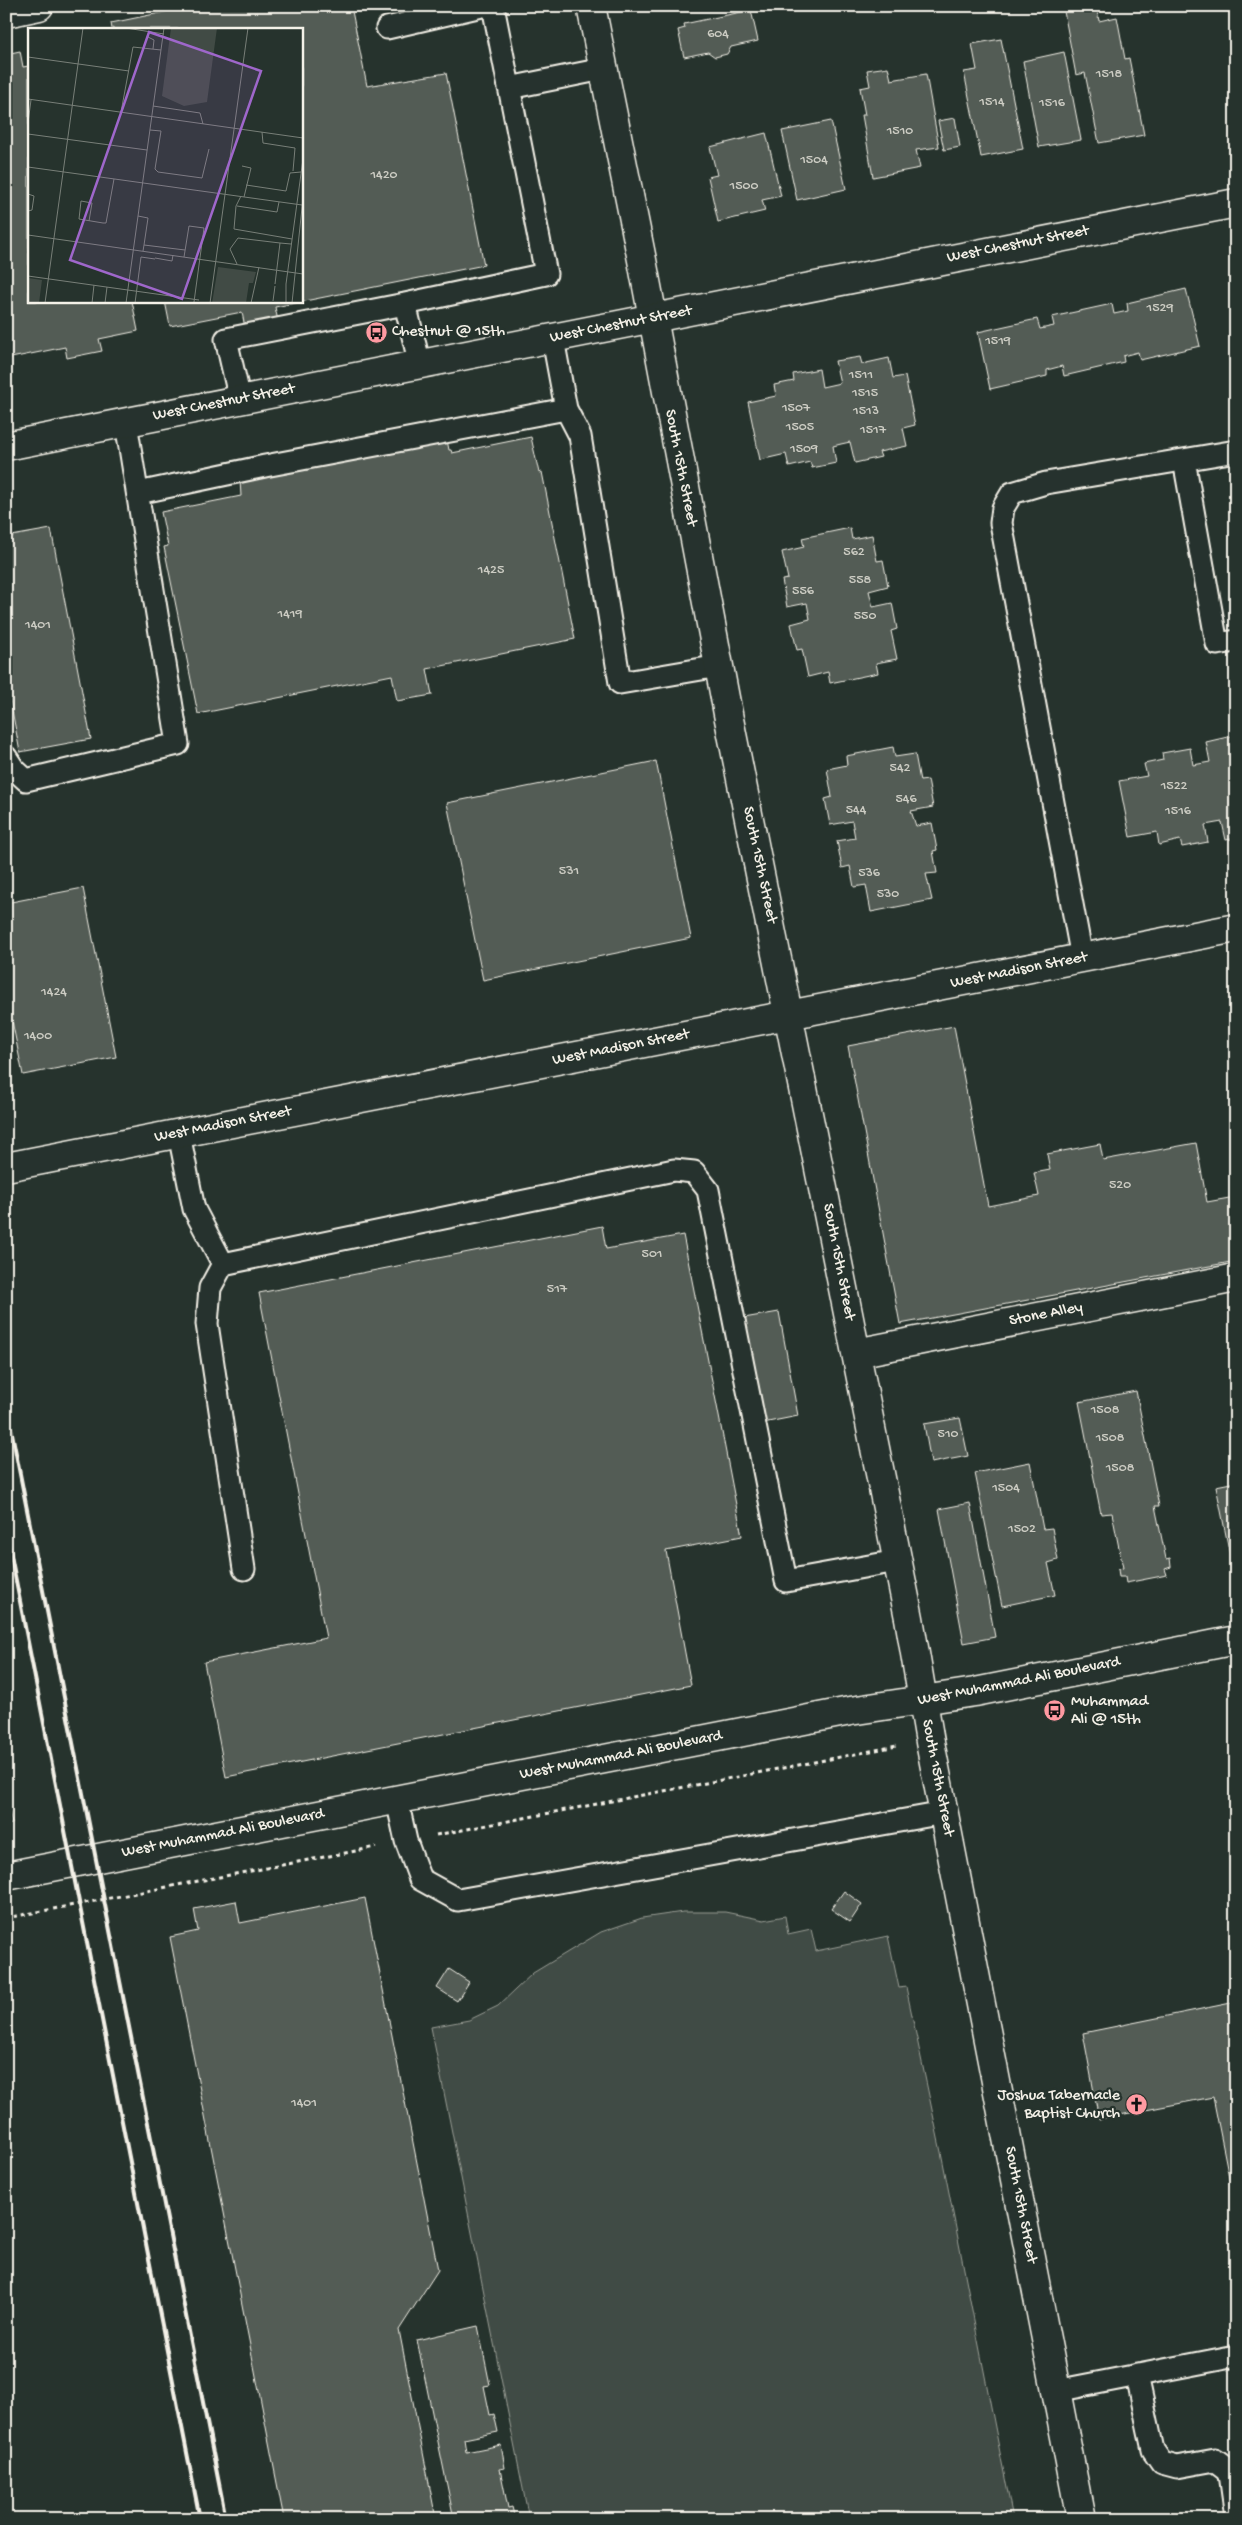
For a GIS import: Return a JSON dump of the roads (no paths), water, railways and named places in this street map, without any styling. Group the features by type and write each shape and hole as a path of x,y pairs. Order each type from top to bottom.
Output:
{"street":[{"path":"6,13 39,6"},
{"name":"South 15th Street","path":"591,6 719,666 790,1015 897,1561 1081,2519"},
{"name":"West Chestnut Street","path":"6,446 652,320 791,289 1236,203"},
{"name":"West Madison Street","path":"6,1167 1236,928"},
{"name":"Stone Alley","path":"856,1353 1236,1278"},
{"name":"West Muhammad Ali Boulevard","path":"6,1876 850,1711 923,1700 1236,1640"}],"lane":[{"path":"387,28 482,6"},
{"path":"240,400 226,340 546,274 493,6"},
{"path":"510,88 603,69"},
{"path":"405,304 420,365"},
{"path":"553,339 566,409 580,436 620,683 719,666"},
{"path":"138,494 265,466 566,409"},
{"path":"6,757 14,769 26,780 178,744 126,423"},
{"path":"1082,958 1001,522 1003,508 1012,493 1046,483 1236,451"},
{"path":"1184,460 1217,644 1236,641"},
{"path":"179,1134 194,1210 223,1264"},
{"path":"244,1569 207,1324 210,1288 223,1264 674,1170 694,1172 708,1190 786,1582 897,1561"},
{"path":"397,1800 406,1841 420,1879 458,1900 944,1813"},
{"path":"1056,2390 1236,2356"},
{"path":"1137,2375 1153,2450 1162,2463 1177,2467 1214,2460 1230,2474 1236,2517"}],"railway":[{"path":"6,1403 226,2519"},
{"path":"6,1530 200,2519"}],"place":[{"name":"Chestnut @ 15th","path":"376,332"},
{"name":"Muhammad Ali @ 15th","path":"1055,1711"},
{"name":"Joshua Tabernacle Baptist Church","path":"1136,2105"}]}
